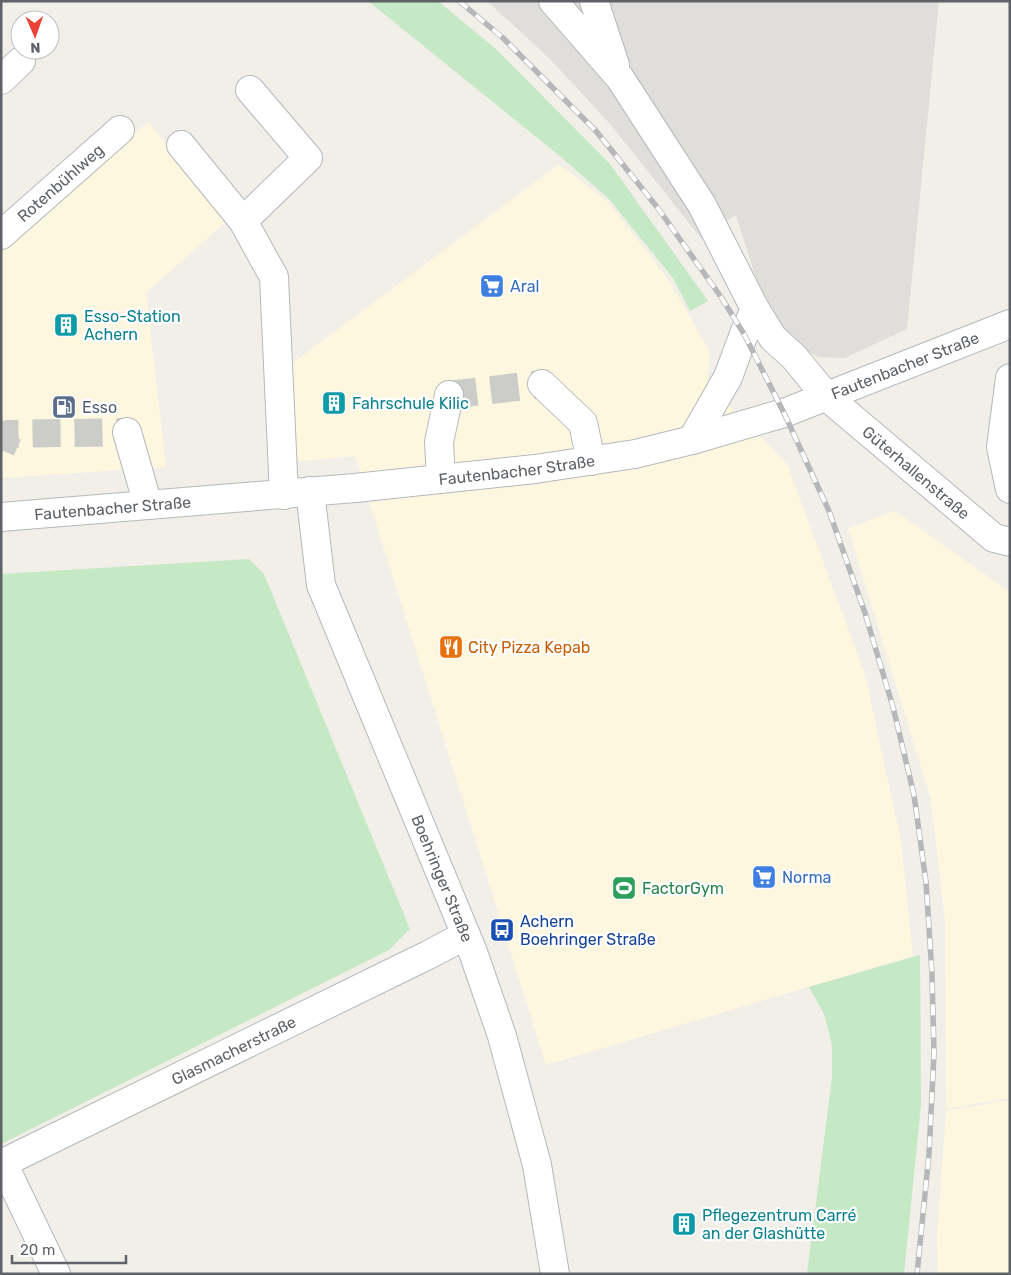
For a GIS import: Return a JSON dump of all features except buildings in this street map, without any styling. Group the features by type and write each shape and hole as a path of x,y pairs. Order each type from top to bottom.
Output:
{"street":[{"path":"553,1 620,78"},
{"path":"594,1 620,78"},
{"path":"1,80 21,61"},
{"name":"Güterhallenstraße","path":"620,78 702,205 755,309 773,338 794,357 826,396 994,538 1010,542"},
{"path":"243,221 308,158 250,90"},
{"name":"Rotenbühlweg","path":"1,234 120,130"},
{"path":"182,145 243,221 274,277 284,495"},
{"path":"692,440 728,377 755,309"},
{"name":"Fautenbacher Straße","path":"1,517 284,495 591,462 635,454 692,440 784,413 1010,324"},
{"path":"1010,378 1001,447 1010,489"},
{"path":"542,384 583,423 591,462"},
{"path":"441,479 439,442 449,395"},
{"path":"127,432 148,505"},
{"name":"Boehringer Straße","path":"310,491 321,585 473,952 502,1036 534,1156 555,1274"},
{"name":"Glasmacherstraße","path":"2,1163 419,960 466,935"},
{"path":"2,1163 56,1274"}],"shaded area":[{"path":"487,1 939,1 907,329 845,358 818,357 783,336 766,309 736,215 701,238 611,125 549,58"},
{"path":"148,122 230,218 146,293 166,467 1,478 1,247"},
{"path":"559,164 608,202 668,279 709,350 708,384 787,464 865,675 901,841 913,956 546,1065 355,456 293,462 286,368"},
{"path":"895,511 1010,592 1010,1098 946,1109 945,921 931,800 848,528"},
{"path":"1010,1100 1010,1274 938,1274 937,1236 946,1111"}],"green space":[{"path":"368,1 438,1 497,50 610,164 708,301 690,311 673,278 609,199 561,157"},
{"path":"249,559 264,574 410,929 389,950 1,1144 1,574"},
{"path":"920,955 921,1105 904,1274 807,1274 832,1077 832,1045 824,1014 809,987"}],"tunnel":[{"path":"449,395 542,384"},
{"path":"1,450 8,434 127,432"}],"railway":[{"path":"459,1 503,38 596,131 657,207 721,297 744,334 784,413 829,511 865,613 893,707 914,795 926,882 932,974 934,1053 929,1154 917,1274"}],"place":[{"name":"Aral","path":"492,286"},
{"name":"Esso-Station Achern","path":"66,325"},
{"name":"Fahrschule Kilic","path":"334,403"},
{"name":"Esso","path":"64,407"},
{"name":"City Pizza Kepab","path":"451,647"},
{"name":"Norma","path":"764,877"},
{"name":"FactorGym","path":"624,888"},
{"name":"Achern Boehringer Straße","path":"502,930"},
{"name":"Pflegezentrum Carré an der Glashütte","path":"684,1224"}]}
